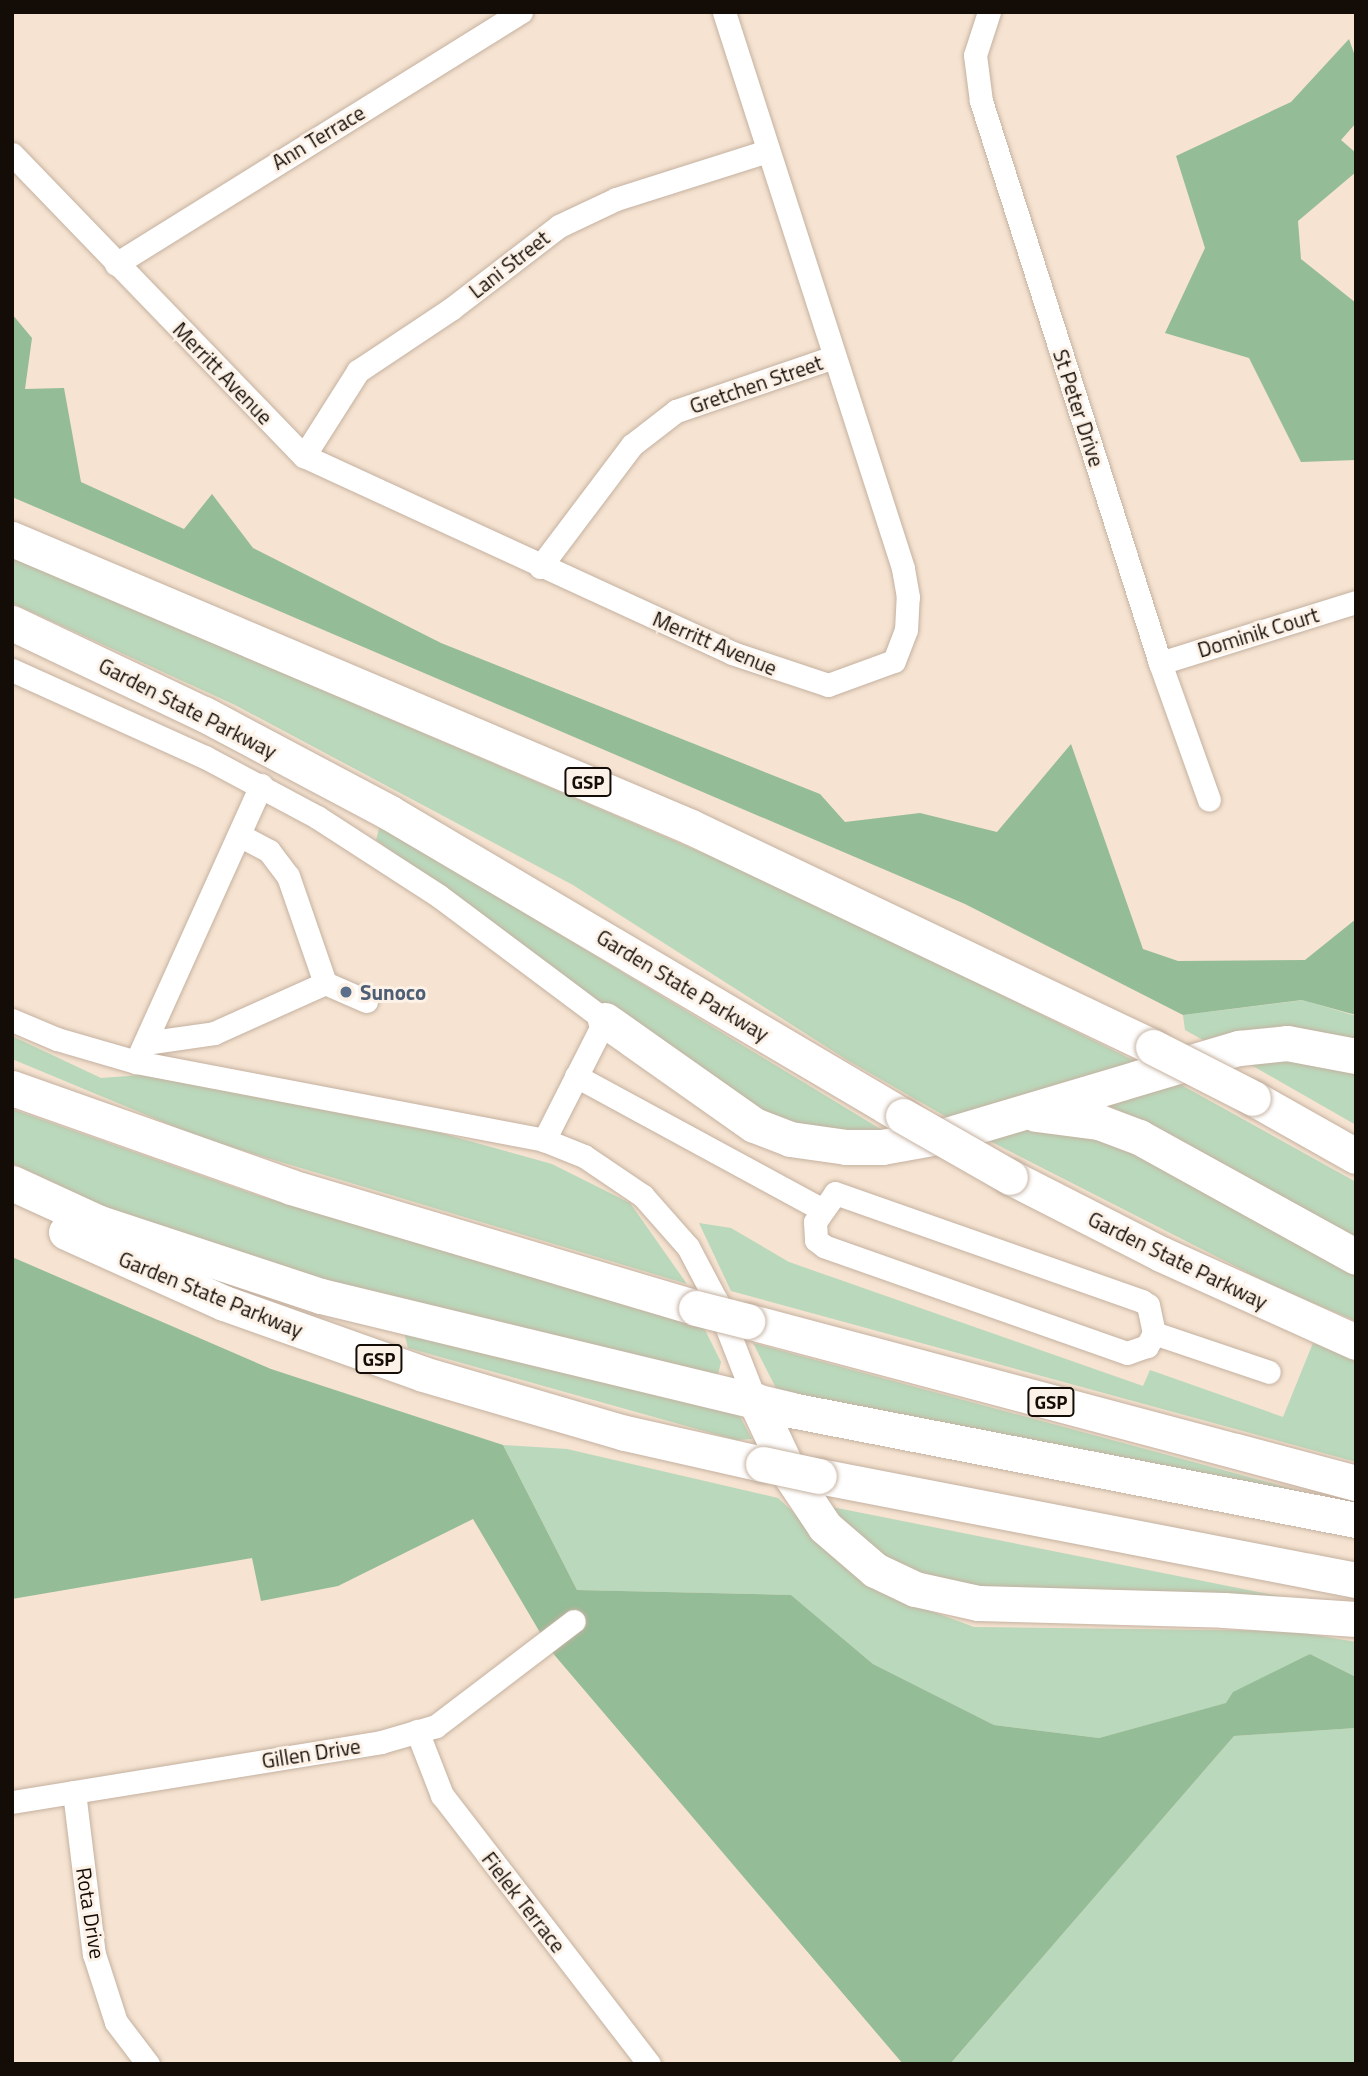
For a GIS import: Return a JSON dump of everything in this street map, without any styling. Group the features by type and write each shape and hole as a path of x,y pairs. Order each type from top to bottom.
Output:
{"highway":[{"name":"GSP","path":"12,539 704,833 1153,1047 1253,1098 1356,1156"},
{"name":"Garden State Parkway","path":"12,623 204,714 390,813 1010,1177 1161,1254 1356,1342"},
{"path":"605,1020 727,1109 790,1139 837,1147 882,1147 943,1136 1239,1048 1287,1043 1356,1056"},
{"name":"GSP","path":"12,1088 291,1187 696,1308 1356,1483"},
{"path":"1015,1114 1061,1114 1119,1128 1356,1257"},
{"path":"12,1183 97,1222 276,1283 824,1417 1356,1520"},
{"name":"Garden State Parkway","path":"12,1207 224,1303 400,1367 625,1433 819,1476 1356,1580"},
{"path":"755,1399 791,1476 825,1527 875,1570 915,1589 978,1603 1224,1610 1356,1619"}],"street":[{"name":"Ann Terrace","path":"116,264 521,12"},
{"name":"Merritt Avenue","path":"12,154 304,456 540,567 732,653 828,685 894,661 906,631 908,597 903,568 724,12"},
{"name":"St Peter Drive","path":"989,12 975,55 981,101 1160,663 1209,800"},
{"name":"Lani Street","path":"304,456 358,371 451,309 559,226 615,199 767,151"},
{"name":"Gretchen Street","path":"540,567 632,445 676,411 834,357"},
{"name":"Dominik Court","path":"1160,663 1356,602"},
{"path":"12,670 261,785 400,869 605,1020 544,1140"},
{"path":"141,1053 261,785"},
{"path":"239,835 269,851 288,876 326,984"},
{"path":"141,1053 214,1032 326,984 366,1001"},
{"path":"12,1020 57,1039 141,1053 544,1140 584,1156 624,1180 675,1229 716,1300 755,1399"},
{"path":"576,1076 821,1209"},
{"path":"843,1194 1142,1301 1149,1305 1154,1333 1147,1346 1127,1353 824,1246 814,1233 821,1209 828,1197 843,1194"},
{"path":"1154,1333 1269,1372"},
{"name":"Gillen Drive","path":"12,1802 381,1742 436,1726 574,1621"},
{"name":"Fielek Terrace","path":"417,1731 442,1795 649,2064"},
{"name":"Rota Drive","path":"74,1792 94,1954 116,2022 148,2064"}],"green space":[{"path":"1349,39 1356,59 1356,123 1341,140 1356,153 1356,172 1298,221 1301,259 1356,303 1356,460 1301,462 1249,358 1165,333 1205,248 1176,156 1291,102"},
{"path":"12,314 32,338 25,389 64,388 81,482 184,529 212,494 253,548 441,643 820,794 845,822 920,813 997,832 1071,744 1143,949 1178,961 1305,960 1356,919 1356,1015 1302,1000 1183,1015 965,904 12,497"},
{"path":"12,557 803,896 1143,1065 957,1123 847,1060 573,885 235,705 12,603"},
{"path":"380,825 892,1136 784,1126 566,981 376,840"},
{"path":"1303,1000 1356,1016 1356,1050 1212,1045 1185,1030 1183,1015"},
{"path":"12,1036 101,1078 142,1075 437,1132 552,1164 630,1203 687,1284 204,1139 12,1059"},
{"path":"1239,1058 1356,1065 1356,1125"},
{"path":"1167,1077 1356,1182 1356,1243 1106,1105"},
{"path":"12,1109 256,1195 704,1328 721,1362 717,1379 282,1280 139,1223 12,1163"},
{"path":"1012,1125 1123,1140 1356,1268 1356,1321 1280,1289 978,1135"},
{"path":"699,1223 731,1228 789,1262 1143,1386 1150,1370 1283,1417 1313,1343 1356,1361 1356,1462 731,1291"},
{"path":"12,1257 271,1369 503,1445 577,1590 791,1595 873,1664 994,1725 1099,1738 1226,1703 1233,1692 1310,1654 1356,1677 1356,1728 1234,1736 950,2064 903,2064 551,1651 473,1519 338,1586 261,1601 252,1558 12,1599"},
{"path":"404,1332 736,1409 752,1439 736,1440 408,1348"},
{"path":"753,1343 1356,1506 777,1390"},
{"path":"503,1445 567,1449 778,1498 880,1592 974,1627 1292,1631 1356,1642 1356,1677 1310,1654 1227,1703 1099,1738 994,1725 873,1664 791,1595 577,1590"},
{"path":"817,1504 1339,1608 974,1596 890,1568"},
{"path":"1356,1728 1356,2064 950,2064 1234,1736"}],"place":[{"name":"Sunoco","path":"346,992"}]}
